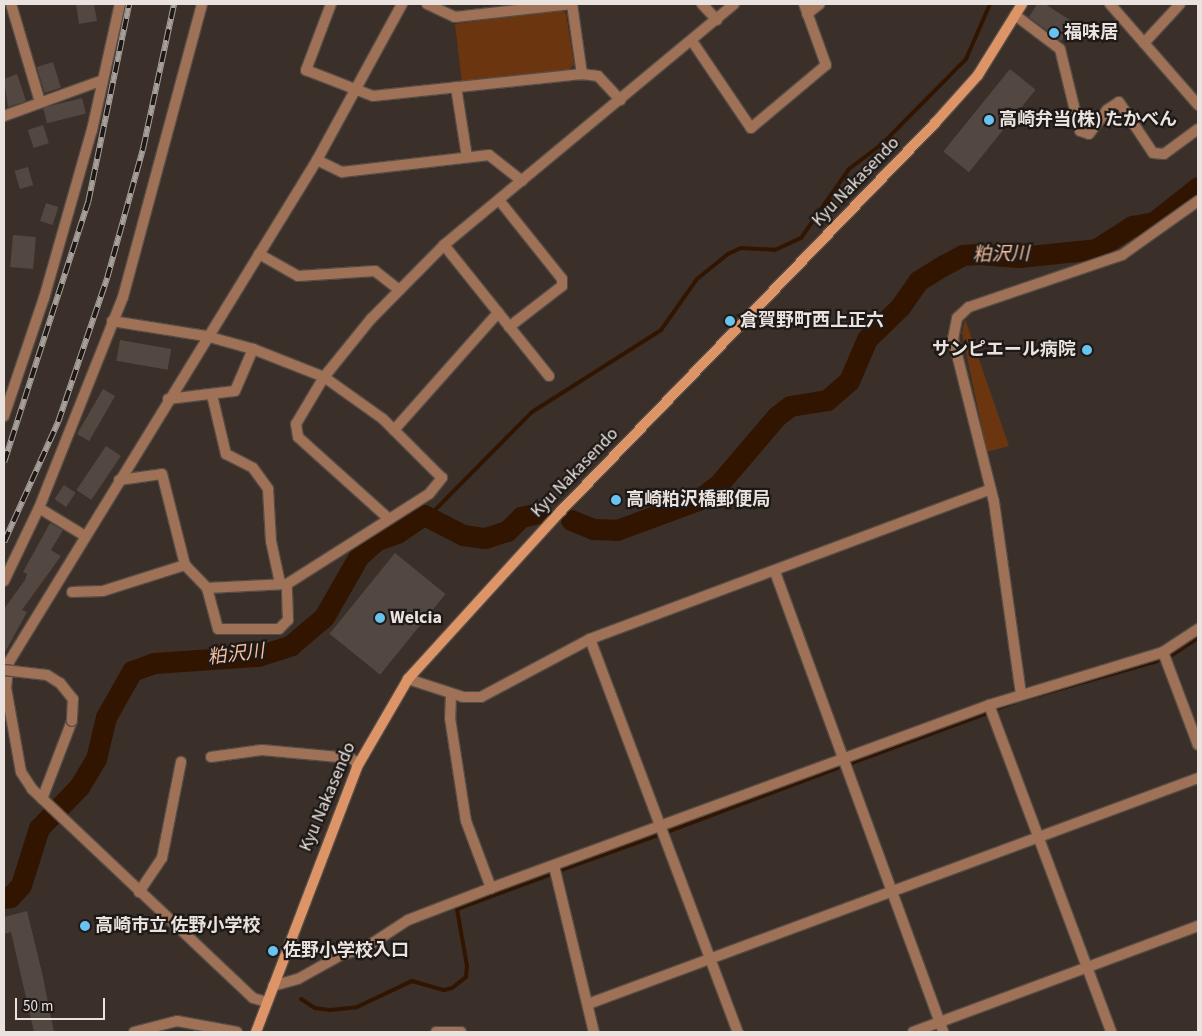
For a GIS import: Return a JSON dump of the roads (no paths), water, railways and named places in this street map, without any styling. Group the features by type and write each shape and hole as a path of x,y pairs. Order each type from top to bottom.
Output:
{"main road":[{"name":"Kyu Nakasendo","path":"256,1032 358,763 408,679 554,518 935,123 978,74 1022,4"}],"street":[{"path":"11,4 40,102"},
{"path":"4,416 44,298 103,80 120,4"},
{"path":"4,581 40,508 126,288 202,4"},
{"path":"331,4 306,70 373,96 582,74 598,76 620,100"},
{"path":"427,4 455,17 572,4 582,74"},
{"path":"702,4 716,20"},
{"path":"388,518 298,438 296,424 324,377 399,290 444,245 692,41 734,4"},
{"path":"692,41 751,128 826,65 806,9 820,4"},
{"path":"1110,4 1197,102"},
{"path":"1144,43 1180,4"},
{"path":"42,799 72,721 73,699 60,683 47,676 4,670 7,657 85,536 206,336 317,160 399,5"},
{"path":"1016,15 1060,49 1080,132 1090,134 1107,110 1119,102 1153,153 1164,154 1198,129"},
{"path":"4,116 103,80"},
{"path":"456,87 467,157"},
{"path":"317,160 342,172 488,155 522,181"},
{"path":"499,200 562,279 562,286 509,327"},
{"path":"1021,694 989,490 953,338 957,318 969,308 1122,255 1198,201"},
{"path":"444,245 549,376"},
{"path":"259,254 298,276 374,271 399,290"},
{"path":"394,430 498,313"},
{"path":"112,321 206,336 253,349 324,377 394,430 442,478 429,494 284,583 206,588"},
{"path":"168,400 235,391 253,349"},
{"path":"119,480 162,474 185,565 206,588 218,629 279,629 288,620 284,583 271,541 268,489 253,468 226,454 212,395"},
{"path":"408,679 451,694 472,698 487,694 590,639 775,572 989,490"},
{"path":"40,508 85,536"},
{"path":"72,592 103,591 185,565"},
{"path":"775,572 941,1027"},
{"path":"273,986 298,979 341,955 365,948 408,920 989,705 1163,652 1198,629"},
{"path":"590,639 738,1032"},
{"path":"1163,652 1198,745"},
{"path":"7,657 6,688 21,772 42,799 139,892 253,998 266,1002"},
{"path":"451,694 450,718 466,821 491,888"},
{"path":"989,705 1041,838 1111,1032"},
{"path":"211,757 262,750 350,758 358,763"},
{"path":"139,892 162,858 181,762"},
{"path":"588,1004 1041,838 1198,778"},
{"path":"554,866 594,1032"},
{"path":"913,1032 941,1027 1198,926"},
{"path":"134,1032 177,1021 237,1032"},
{"path":"436,1032 462,1032"}],"waterway":[{"path":"428,517 532,412 661,330 697,279 728,254 741,248 775,250 801,238 849,169 882,144 966,59 990,4"},
{"name":"粕沢川","path":"571,520 593,529 617,530 698,500 718,485 777,416 790,406 827,400 849,381 867,339 900,307 918,281 944,265 963,255 978,254 1019,257 1096,249 1132,226 1154,222 1198,187"},
{"name":"粕沢川","path":"4,898 10,897 21,885 39,828 79,787 96,759 106,717 132,671 154,663 258,656 291,645 324,617 359,556 377,540 397,533 424,515 463,535 485,538 507,531 521,517 538,513"},
{"path":"1172,655 1198,638"},
{"path":"1021,700 1158,661"},
{"path":"998,708 1015,702"},
{"path":"852,763 985,714"},
{"path":"670,831 838,768"},
{"path":"561,870 656,836"},
{"path":"301,999 315,1008 330,1010 357,1007 412,981 444,990 452,988 466,977 467,966 457,909 549,875"}],"railway":[{"path":"4,462 88,202 129,4"},
{"path":"4,542 58,422 107,278 143,148 174,4"}],"place":[{"name":"福味居","path":"1054,33"},
{"name":"高崎弁当(株) たかべん","path":"989,120"},
{"name":"倉賀野町西上正六","path":"730,321"},
{"name":"サンピエール病院","path":"1087,350"},
{"name":"高崎粕沢橋郵便局","path":"616,500"},
{"name":"Welcia","path":"380,618"},
{"name":"高崎市立 佐野小学校","path":"85,926"},
{"name":"佐野小学校入口","path":"273,951"}]}
